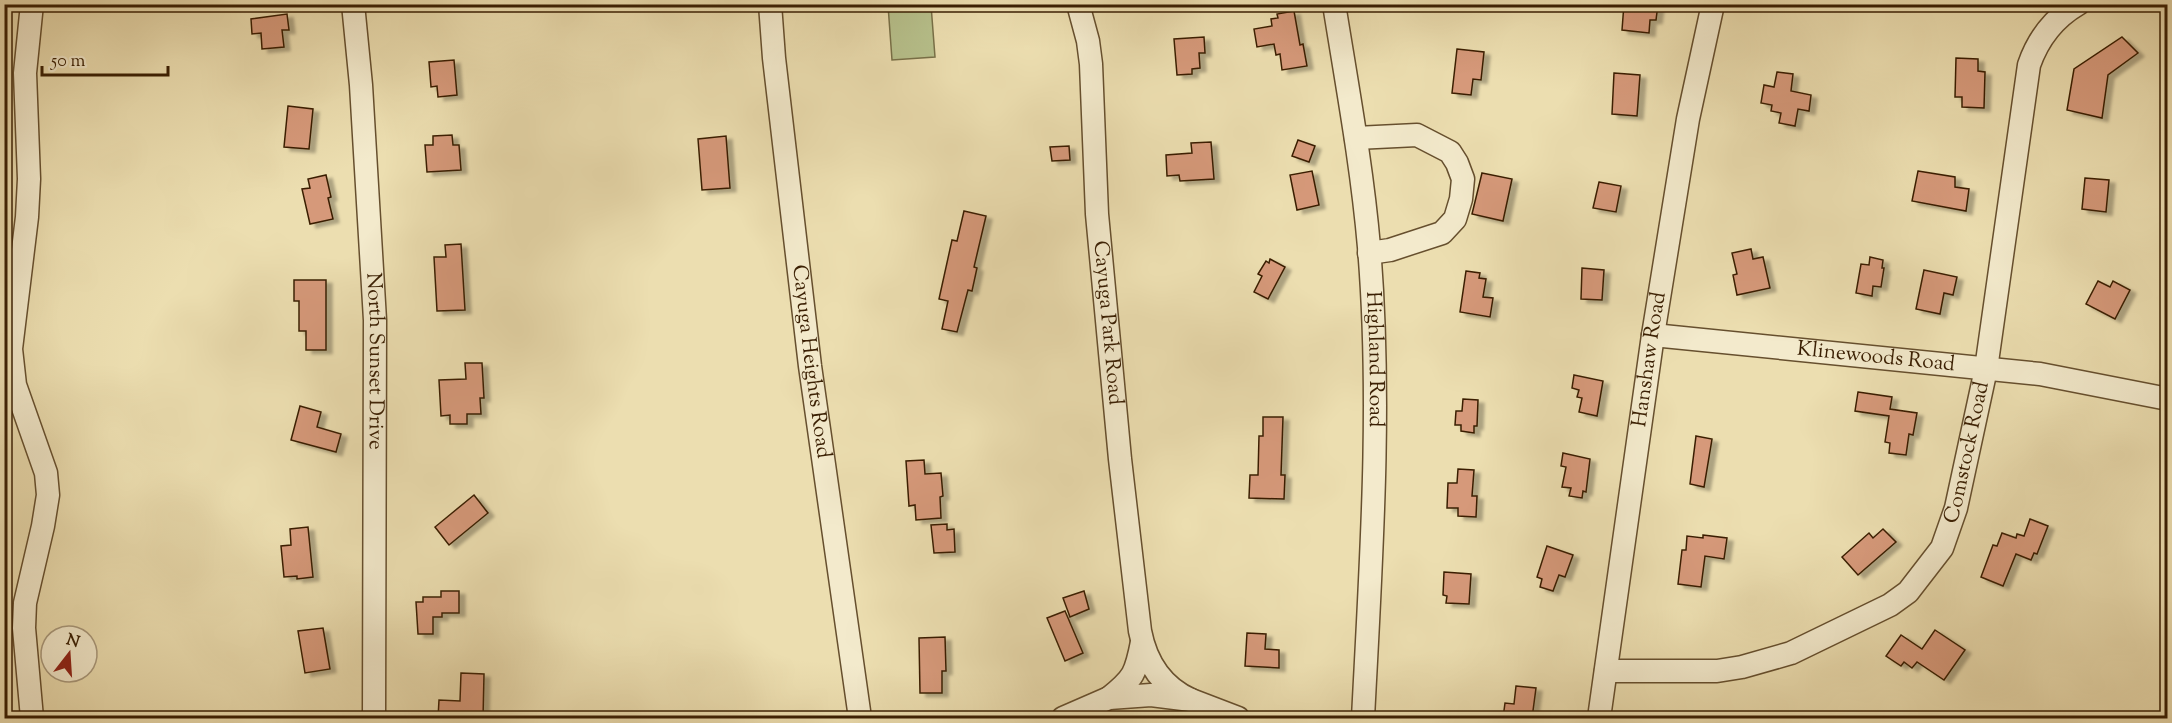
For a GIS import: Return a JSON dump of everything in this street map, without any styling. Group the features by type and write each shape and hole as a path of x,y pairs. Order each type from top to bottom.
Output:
{"street":[{"path":"32,4 25,73 28,207 11,355 15,385 46,473 48,495 25,603 24,628 32,718"},
{"name":"North Sunset Drive","path":"353,4 361,85 375,320 374,718"},
{"name":"Cayuga Heights Road","path":"770,4 774,58 810,366 860,718"},
{"name":"Cayuga Park Road","path":"1078,4 1088,41 1091,64 1097,214 1120,459 1142,642 1154,671 1169,687 1191,700"},
{"name":"Highland Road","path":"1334,4 1356,138 1369,253 1375,367 1373,517 1363,718"},
{"name":"Hanshaw Road","path":"1599,718 1653,335 1688,119 1713,4"},
{"name":"Comstock Road","path":"1606,671 1717,671 1742,668 1791,653 1890,605 1908,592 1942,548 1956,508 1986,369 2029,65 2042,37 2055,21 2078,4"},
{"path":"1356,138 1417,135 1450,152 1463,179 1461,199 1455,219 1442,233 1390,250 1369,253"},
{"name":"Klinewoods Road","path":"1653,335 2040,374 2168,399"},
{"name":"Cayuga Park Road","path":"1109,698 1133,677 1142,642"},
{"path":"1063,718 1109,698 1151,695 1191,700 1238,718"}],"green space":[{"path":"888,5 931,5 935,57 892,60"}],"building":[{"path":"1624,4 1658,4 1656,20 1650,20 1649,33 1622,30"},
{"path":"1294,11 1300,45 1303,44 1307,66 1282,70 1280,54 1276,55 1274,44 1257,47 1254,29 1272,26 1271,19 1278,18 1277,14"},
{"path":"287,14 289,30 282,30 284,47 262,49 261,33 252,34 251,19"},
{"path":"1204,37 1205,53 1199,53 1200,68 1192,69 1192,74 1177,75 1174,39"},
{"path":"2122,37 2138,53 2108,75 2102,118 2067,110 2074,69"},
{"path":"1457,49 1484,52 1481,80 1473,79 1471,95 1452,93"},
{"path":"1956,58 1978,59 1978,71 1985,72 1984,108 1962,107 1962,97 1955,97"},
{"path":"454,60 457,95 438,97 437,86 431,87 429,62"},
{"path":"1777,72 1793,74 1791,91 1811,95 1809,111 1798,109 1795,126 1779,123 1781,113 1771,111 1772,105 1761,103 1764,85 1774,87"},
{"path":"1614,73 1640,75 1637,116 1612,114"},
{"path":"288,106 313,109 309,149 284,147"},
{"path":"452,135 453,145 459,145 461,170 427,172 425,145 433,145 433,136"},
{"path":"726,136 730,188 702,190 698,139"},
{"path":"1298,140 1315,146 1309,162 1292,156"},
{"path":"1211,142 1214,179 1180,181 1179,175 1167,176 1166,155 1192,153 1191,143"},
{"path":"1069,146 1070,160 1052,161 1050,147"},
{"path":"1312,171 1319,205 1297,210 1290,175"},
{"path":"1918,171 1955,177 1955,187 1969,189 1966,211 1912,201"},
{"path":"1482,173 1512,179 1503,221 1472,214"},
{"path":"326,175 333,219 310,224 302,189 310,188 308,179"},
{"path":"2085,178 2109,180 2106,212 2082,209"},
{"path":"1599,182 1621,186 1616,212 1593,208"},
{"path":"964,211 986,216 974,267 977,268 972,291 968,290 957,332 942,329 948,301 939,299 952,240 957,241"},
{"path":"461,244 465,310 437,311 434,257 446,257 445,245"},
{"path":"1751,249 1753,259 1763,257 1770,288 1737,295 1733,275 1737,274 1732,253"},
{"path":"1870,257 1883,260 1882,268 1884,268 1881,287 1873,286 1872,296 1856,293 1861,264 1869,265"},
{"path":"1270,259 1285,267 1268,299 1254,292 1262,276 1258,274 1266,261 1269,263"},
{"path":"1582,268 1604,270 1602,300 1581,299"},
{"path":"1924,270 1957,277 1953,295 1944,293 1940,314 1916,309"},
{"path":"1466,271 1480,273 1479,278 1486,279 1483,297 1493,298 1490,317 1460,312"},
{"path":"294,280 326,280 326,350 306,350 306,331 299,331 299,301 294,301"},
{"path":"2098,281 2110,287 2113,281 2130,290 2115,319 2086,304"},
{"path":"465,363 482,363 484,398 480,398 481,414 467,414 467,424 450,424 450,415 441,416 439,380 466,379"},
{"path":"1574,375 1603,381 1597,416 1579,412 1582,398 1577,397 1579,390 1572,388"},
{"path":"1858,392 1892,397 1890,409 1917,413 1913,435 1909,434 1906,455 1889,453 1890,443 1885,442 1889,416 1855,411"},
{"path":"1463,399 1478,400 1477,426 1474,426 1474,433 1461,431 1461,425 1455,425 1456,411 1462,411"},
{"path":"300,406 321,412 317,427 341,434 336,452 291,440"},
{"path":"1263,417 1283,417 1281,475 1285,475 1284,499 1249,498 1250,475 1258,475 1259,436 1263,436"},
{"path":"1696,436 1712,439 1704,487 1690,484"},
{"path":"1563,453 1590,459 1586,492 1583,491 1582,498 1569,496 1571,488 1562,487 1566,467 1561,466"},
{"path":"924,460 925,474 941,473 943,496 940,497 941,518 916,520 915,505 909,506 906,461"},
{"path":"1458,469 1474,470 1472,496 1477,496 1476,517 1458,516 1458,508 1447,508 1448,483 1457,483"},
{"path":"474,495 488,513 449,545 435,527"},
{"path":"2030,519 2048,526 2037,554 2034,553 2031,560 2016,554 2003,586 1981,577 1993,545 1997,546 2002,533 2016,538 2017,534 2024,536"},
{"path":"947,524 947,530 954,529 955,552 934,553 931,525"},
{"path":"308,527 313,577 297,579 297,576 284,577 281,546 291,545 290,529"},
{"path":"1883,529 1896,542 1858,575 1842,557 1869,533 1873,538"},
{"path":"1703,535 1727,538 1724,559 1705,556 1701,587 1678,584 1682,550 1686,550 1687,536 1703,538"},
{"path":"1547,546 1573,555 1565,577 1559,575 1553,591 1540,587 1542,579 1537,577"},
{"path":"1444,572 1471,574 1469,604 1446,603 1447,596 1443,595"},
{"path":"441,591 459,591 459,613 442,613 442,617 433,617 433,634 418,634 416,602 423,602 423,597 441,597"},
{"path":"1084,591 1089,609 1070,617 1063,598"},
{"path":"1065,611 1083,653 1065,661 1047,618"},
{"path":"323,628 330,669 305,673 298,631"},
{"path":"1935,630 1965,650 1944,680 1917,662 1912,668 1904,662 1901,666 1886,656 1901,635 1922,649"},
{"path":"1247,633 1266,634 1265,649 1279,650 1279,668 1245,666"},
{"path":"945,637 946,671 942,671 942,693 920,693 919,638"},
{"path":"461,673 484,674 483,718 438,718 439,700 460,701"},
{"path":"1516,686 1536,688 1532,718 1503,718 1505,703 1514,704"}]}
